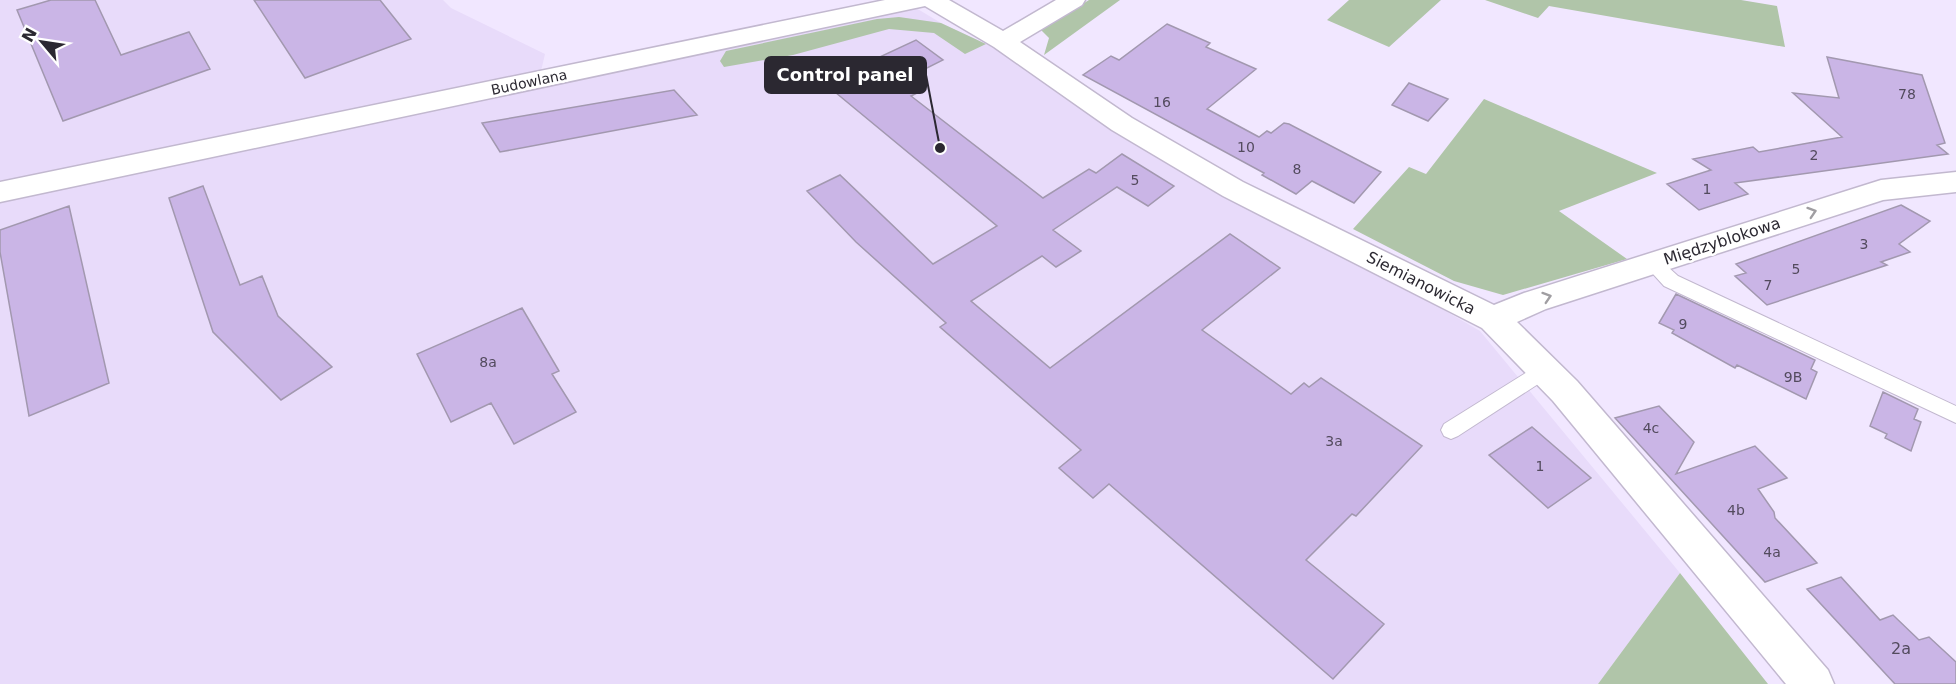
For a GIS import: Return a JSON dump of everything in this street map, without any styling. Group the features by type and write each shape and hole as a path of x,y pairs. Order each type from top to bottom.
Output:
{"street":[{"name":"Budowlana","path":"0,192 921,0"},
{"name":"Siemianowicka","path":"932,0 1003,42 1122,124 1233,189 1493,319 1545,369 1814,684"},
{"path":"1003,42 1073,0"},
{"name":"Międzyblokowa","path":"1493,319 1535,301 1881,190 1956,182"}],"lane":[{"path":"1652,263 1671,282 1956,415"},
{"path":"1451,430 1545,369"}],"shaded area":[{"path":"0,0 443,0 451,8 545,54 538,84 916,8 941,23 986,44 1480,331 1680,573 1598,684 0,684"}],"green space":[{"path":"1089,0 1120,0 1044,55 1049,38 1041,30"},
{"path":"1349,0 1441,0 1389,47 1327,20"},
{"path":"1485,0 1741,0 1777,6 1785,47 1549,6 1538,18"},
{"path":"899,17 941,23 986,44 965,54 934,33 889,29 793,55 724,67 720,61 726,51 877,19"},
{"path":"1484,99 1657,173 1559,211 1627,259 1503,295 1454,281 1353,229 1409,167 1426,174"},
{"path":"1680,573 1768,684 1598,684"}],"building":[{"path":"51,0 95,0 121,55 189,32 210,69 63,121 17,10"},
{"path":"254,0 380,0 411,39 305,78"},
{"path":"1167,24 1210,43 1206,47 1256,69 1207,109 1259,137 1267,131 1271,133 1284,123 1289,124 1381,172 1354,203 1312,181 1296,194 1262,175 1264,173 1083,75 1111,56 1119,60"},
{"path":"916,40 943,60 905,79 921,91 911,96 1043,198 1089,169 1096,173 1122,154 1174,186 1148,206 1117,187 1053,230 1081,251 1056,267 1042,256 971,301 1050,368 1230,234 1280,268 1202,330 1291,394 1304,383 1309,387 1321,378 1422,446 1356,516 1352,514 1306,560 1384,624 1333,679 1109,484 1093,498 1059,468 1081,450 940,327 946,323 856,242 807,191 840,175 933,264 997,226 824,83"},
{"path":"1827,57 1922,75 1945,143 1937,145 1948,154 1735,183 1748,194 1699,210 1667,184 1711,170 1693,159 1753,147 1759,152 1842,137 1793,93 1839,98"},
{"path":"1409,83 1448,99 1428,121 1392,105"},
{"path":"674,90 697,115 500,152 482,123"},
{"path":"203,186 240,285 262,276 278,316 332,367 281,400 213,332 169,198"},
{"path":"1901,205 1930,221 1899,244 1910,252 1881,262 1887,265 1767,305 1735,276 1746,273 1736,264"},
{"path":"69,206 109,383 29,416 0,252 0,230"},
{"path":"1676,294 1815,360 1811,369 1817,372 1806,399 1737,365 1735,368 1672,333 1674,330 1659,323"},
{"path":"522,308 559,371 552,374 576,412 514,444 491,403 451,422 417,354"},
{"path":"1883,392 1918,409 1914,419 1921,422 1911,451 1885,438 1887,434 1870,426"},
{"path":"1659,406 1694,442 1676,474 1755,446 1787,478 1758,489 1774,512 1775,518 1817,563 1765,582 1615,418"},
{"path":"1532,427 1591,478 1548,508 1489,455"},
{"path":"1841,577 1880,620 1893,615 1919,640 1929,637 1956,662 1956,684 1895,684 1807,589"}],"place":[{"name":"Control panel","path":"940,148"}]}
